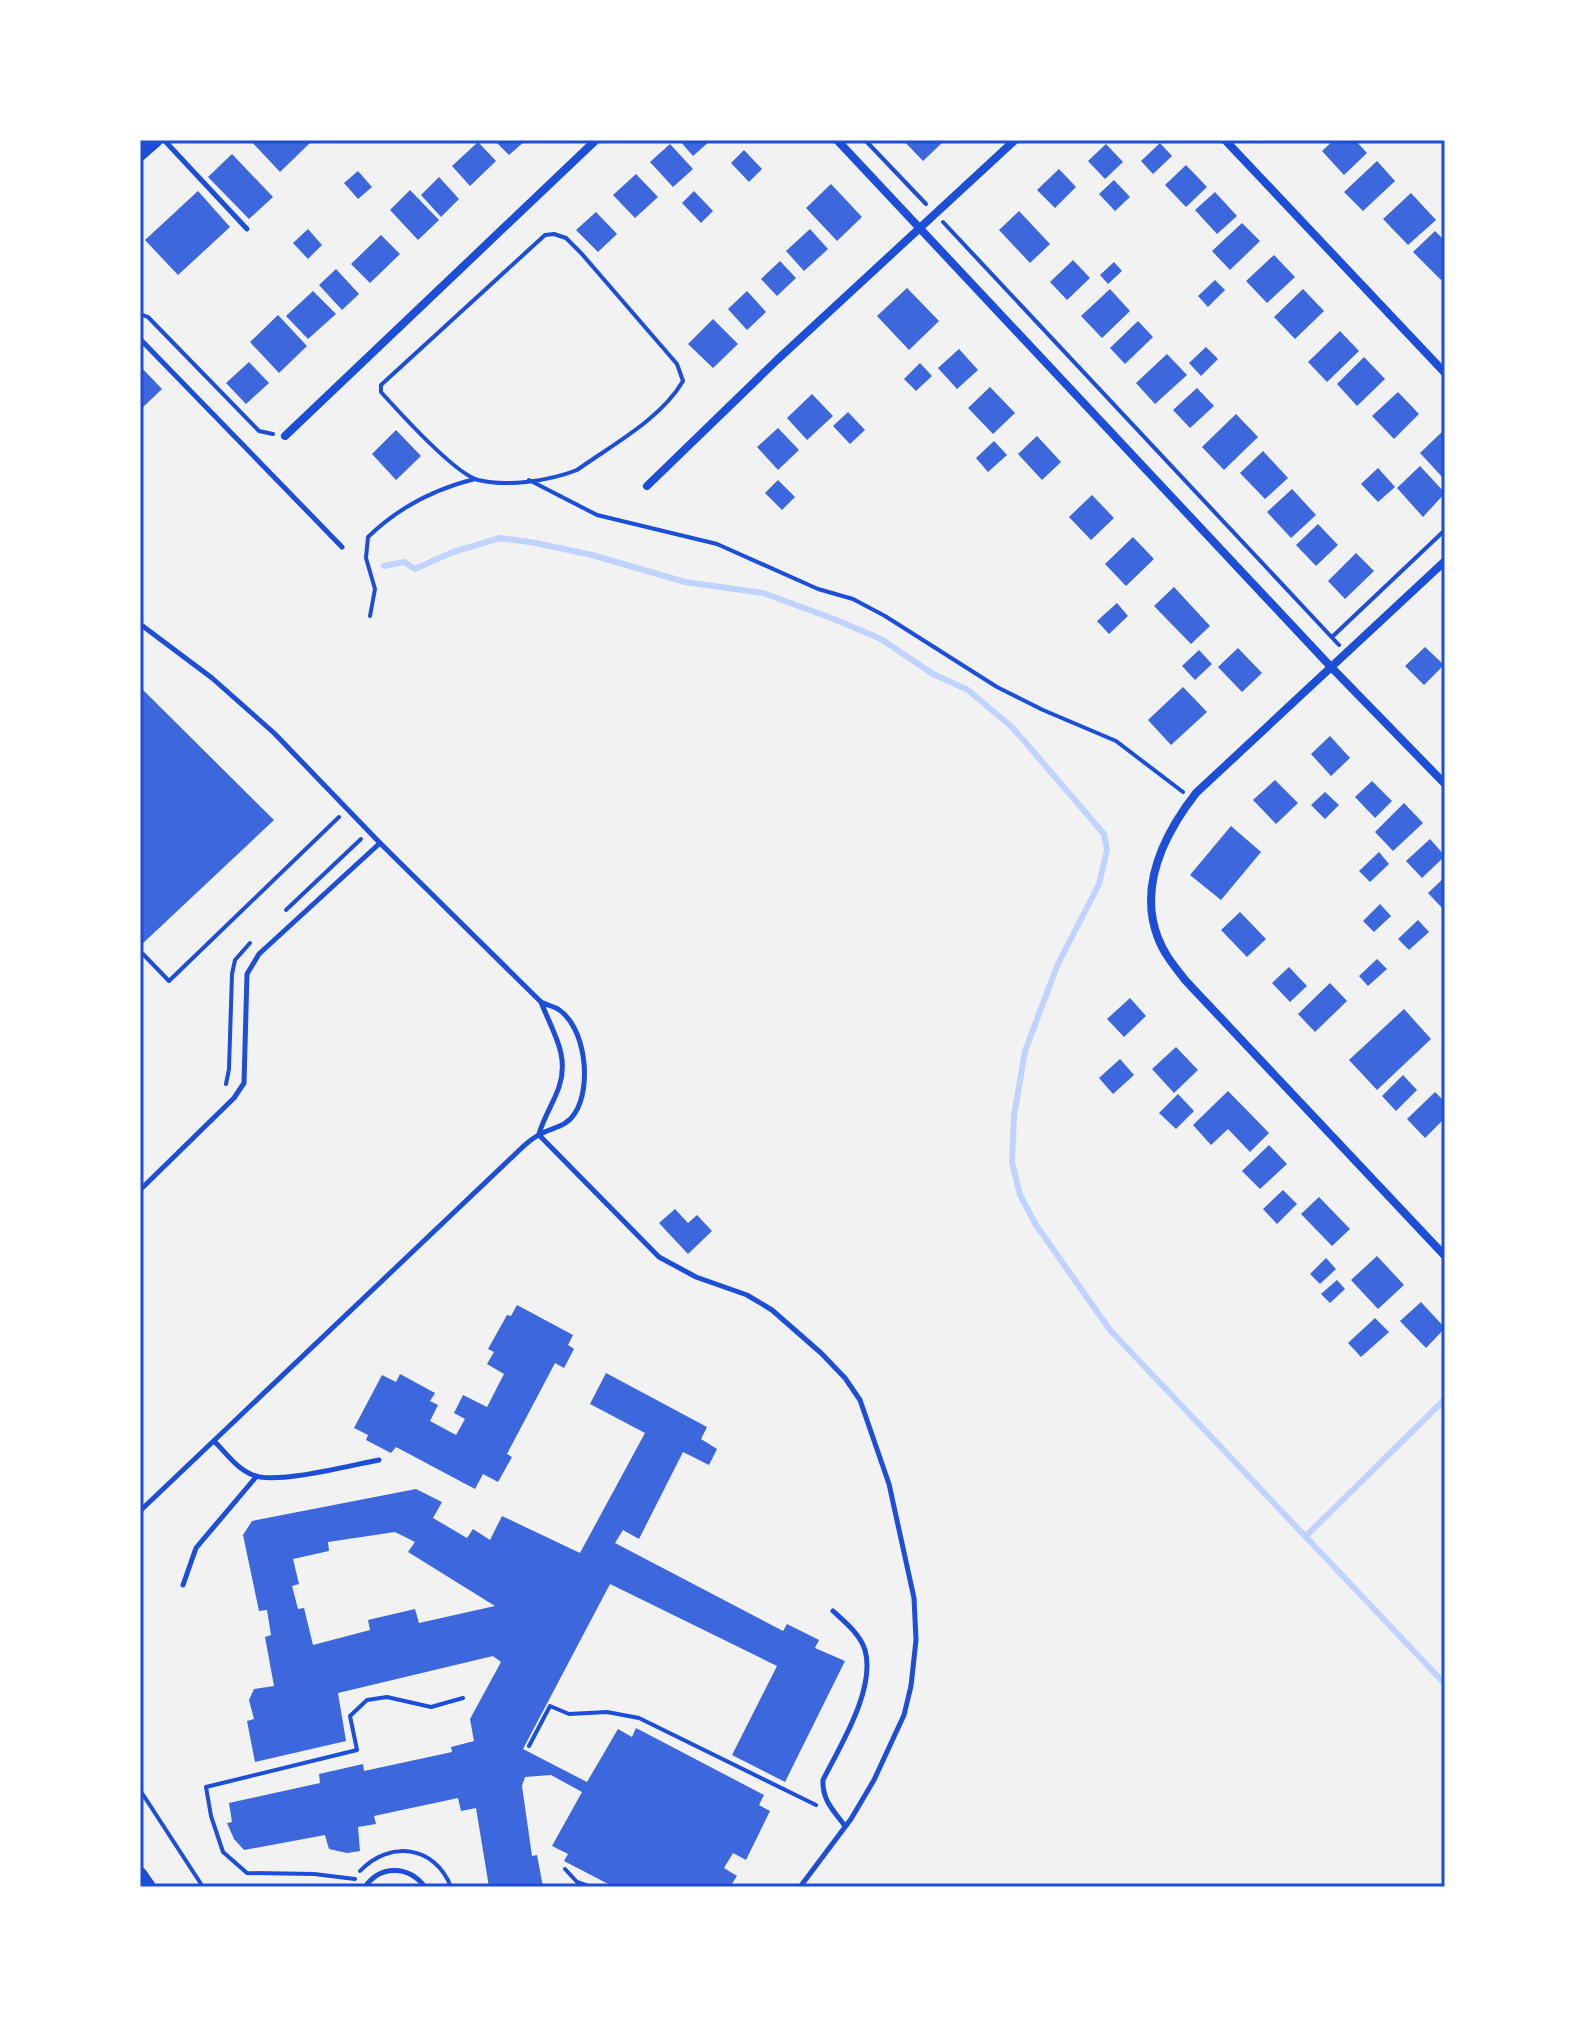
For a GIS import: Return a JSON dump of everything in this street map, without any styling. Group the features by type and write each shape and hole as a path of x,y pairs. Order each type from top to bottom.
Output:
{"main road":[{"path":"140,154 156,140"},
{"path":"140,1874 149,1887"}],"street":[{"path":"285,436 596,140"},
{"path":"837,140 1331,667 1445,784"},
{"path":"647,486 777,360 1015,140"},
{"path":"1225,140 1445,373"},
{"path":"1445,561 1181,811 1160,850 1153,881 1152,909 1157,937 1185,980 1445,1256"}],"lane":[{"path":"164,140 247,229"},
{"path":"140,339 342,547"},
{"path":"140,624 212,678 274,733 541,1002 558,1039 563,1067 559,1089 545,1114 539,1135"},
{"path":"140,1190 234,1098 244,1083 247,974 250,965 380,843"},
{"path":"140,1511 489,1178 539,1135 561,1127 575,1112 585,1075 582,1047 572,1025 560,1010 541,1002"},
{"path":"539,1135 659,1257 696,1277 747,1295 772,1310 829,1361 860,1400 889,1484 914,1598 915,1664 904,1715 890,1748 845,1826 800,1887"},
{"path":"215,1442 242,1470 256,1477 276,1479 379,1460"},
{"path":"183,1585 196,1548 256,1477"},
{"path":"833,1611 854,1630 865,1650 867,1674 858,1708 823,1780 826,1802 845,1826"},
{"path":"365,1887 381,1872 397,1870 414,1874 425,1887"}],"path":[{"path":"865,140 1346,652"},
{"path":"370,616 375,589 366,558 368,537 399,510 432,493 475,479 505,483 564,475 577,470 654,414 683,381 677,364 566,238 545,235 381,385 381,392 418,432 475,479"},
{"path":"140,314 148,317 259,431 285,436"},
{"path":"529,480 597,515 717,544 818,589 853,599 997,687 1116,741 1192,798"},
{"path":"1332,637 1445,530"},
{"path":"140,956 143,954 169,981 348,809"},
{"path":"355,1879 314,1874 247,1873 223,1852 211,1816 206,1787 357,1750 350,1716 367,1700 387,1697 431,1707 463,1698"},
{"path":"529,1746 550,1706 569,1714 607,1712 639,1718 797,1797"},
{"path":"140,1790 203,1887"},
{"path":"565,1869 577,1882 591,1887"}],"building":[{"path":"250,140 313,140 280,172"},
{"path":"494,140 526,140 509,155"},
{"path":"679,140 711,140 693,156"},
{"path":"903,140 945,140 923,161"},
{"path":"1334,140 1355,140 1367,153 1344,175 1322,151"},
{"path":"478,142 496,161 470,186 452,166"},
{"path":"1160,143 1172,156 1153,174 1141,161"},
{"path":"670,144 693,169 673,187 650,162"},
{"path":"1106,144 1123,162 1105,179 1088,161"},
{"path":"744,150 762,169 749,182 731,163"},
{"path":"232,154 273,197 249,219 208,177"},
{"path":"1377,161 1395,181 1363,211 1344,192"},
{"path":"1186,165 1207,187 1186,207 1165,185"},
{"path":"1059,169 1076,187 1055,208 1037,190"},
{"path":"358,171 372,187 358,199 344,183"},
{"path":"636,174 658,197 635,218 613,195"},
{"path":"439,177 459,199 441,217 421,195"},
{"path":"1114,180 1130,197 1115,211 1099,194"},
{"path":"831,184 862,217 837,241 806,208"},
{"path":"410,190 439,220 418,240 390,210"},
{"path":"198,191 230,227 178,275 145,240"},
{"path":"694,191 713,211 701,223 682,203"},
{"path":"1215,192 1237,216 1217,234 1195,210"},
{"path":"1411,193 1436,220 1408,245 1383,219"},
{"path":"1019,211 1050,244 1030,263 999,230"},
{"path":"596,212 617,234 598,252 576,230"},
{"path":"1242,223 1260,241 1230,270 1212,251"},
{"path":"308,229 322,245 308,259 293,243"},
{"path":"810,229 828,249 804,271 786,251"},
{"path":"1435,231 1445,241 1445,275 1441,280 1413,252"},
{"path":"381,235 400,254 370,283 351,264"},
{"path":"1274,255 1295,277 1267,303 1246,281"},
{"path":"1073,260 1090,278 1067,300 1050,282"},
{"path":"780,261 796,278 777,296 761,279"},
{"path":"1114,262 1122,271 1108,284 1100,275"},
{"path":"336,269 359,294 342,310 319,285"},
{"path":"1215,280 1225,290 1208,307 1198,296"},
{"path":"907,288 939,321 909,350 877,316"},
{"path":"1110,289 1130,311 1102,338 1081,316"},
{"path":"1303,289 1324,311 1295,339 1274,317"},
{"path":"313,291 336,314 308,339 286,316"},
{"path":"747,291 766,312 747,330 728,309"},
{"path":"278,315 307,346 279,373 250,342"},
{"path":"713,319 738,344 713,368 688,344"},
{"path":"1138,321 1153,337 1125,364 1110,348"},
{"path":"1340,331 1359,351 1327,382 1308,362"},
{"path":"1206,347 1218,359 1201,376 1189,363"},
{"path":"959,349 978,370 957,389 938,368"},
{"path":"1167,354 1187,375 1155,404 1136,383"},
{"path":"1364,357 1385,379 1357,406 1337,384"},
{"path":"249,362 269,383 246,404 226,383"},
{"path":"920,363 932,376 916,391 904,379"},
{"path":"140,366 162,389 140,410"},
{"path":"990,387 1015,413 993,434 968,408"},
{"path":"1197,388 1214,406 1190,428 1173,410"},
{"path":"1398,392 1419,414 1394,439 1372,416"},
{"path":"812,394 833,416 807,440 787,418"},
{"path":"848,412 865,430 850,444 833,426"},
{"path":"1236,414 1258,437 1224,470 1202,447"},
{"path":"778,428 799,450 778,470 757,447"},
{"path":"1445,429 1445,480 1420,453"},
{"path":"396,430 421,456 396,480 372,454"},
{"path":"1037,436 1061,462 1042,480 1018,454"},
{"path":"994,441 1007,455 988,472 976,458"},
{"path":"1263,451 1288,478 1265,499 1240,473"},
{"path":"1420,466 1445,493 1423,517 1397,488"},
{"path":"1378,468 1395,487 1378,502 1361,484"},
{"path":"778,480 795,497 782,510 765,493"},
{"path":"1292,489 1316,515 1291,538 1267,512"},
{"path":"1092,495 1114,518 1091,540 1069,517"},
{"path":"1318,524 1338,545 1316,566 1296,545"},
{"path":"1133,537 1154,559 1126,586 1105,564"},
{"path":"1356,553 1374,571 1345,599 1328,581"},
{"path":"1174,587 1210,626 1191,644 1154,606"},
{"path":"1117,603 1128,616 1109,634 1097,621"},
{"path":"1425,647 1444,665 1424,685 1405,666"},
{"path":"1238,648 1262,673 1242,692 1218,667"},
{"path":"1199,650 1212,664 1195,680 1182,666"},
{"path":"140,687 274,820 140,946"},
{"path":"1183,687 1207,712 1171,745 1148,720"},
{"path":"1330,736 1350,758 1331,776 1311,754"},
{"path":"1275,780 1298,803 1276,824 1253,800"},
{"path":"1372,781 1392,801 1375,818 1355,797"},
{"path":"1325,792 1339,805 1325,819 1311,805"},
{"path":"1404,803 1423,823 1393,851 1375,832"},
{"path":"1231,826 1261,852 1221,900 1190,875"},
{"path":"1430,839 1445,856 1422,878 1406,861"},
{"path":"1379,852 1389,864 1370,882 1359,871"},
{"path":"1445,877 1445,911 1428,893"},
{"path":"1380,904 1391,916 1374,932 1363,921"},
{"path":"1240,912 1266,939 1247,957 1221,930"},
{"path":"1418,920 1429,932 1409,950 1398,939"},
{"path":"1377,959 1387,969 1368,986 1359,976"},
{"path":"1289,967 1307,986 1290,1002 1272,983"},
{"path":"1330,983 1347,1001 1315,1032 1298,1014"},
{"path":"1130,998 1146,1016 1124,1037 1107,1019"},
{"path":"1404,1009 1431,1039 1377,1090 1349,1060"},
{"path":"1176,1047 1198,1070 1174,1093 1152,1069"},
{"path":"1120,1059 1134,1075 1113,1094 1099,1078"},
{"path":"1403,1075 1417,1090 1396,1111 1382,1096"},
{"path":"1228,1091 1269,1133 1250,1152 1228,1129 1211,1145 1193,1125"},
{"path":"1435,1092 1445,1102 1445,1118 1425,1138 1407,1119"},
{"path":"1178,1094 1194,1111 1176,1129 1159,1113"},
{"path":"1269,1145 1287,1164 1260,1189 1242,1171"},
{"path":"1283,1190 1297,1204 1277,1224 1263,1209"},
{"path":"1319,1197 1350,1229 1332,1246 1301,1214"},
{"path":"675,1209 688,1223 697,1215 712,1231 688,1254 659,1223"},
{"path":"1377,1256 1404,1285 1378,1309 1351,1280"},
{"path":"1326,1258 1336,1269 1320,1284 1310,1274"},
{"path":"1337,1280 1345,1289 1330,1303 1321,1294"},
{"path":"1421,1302 1445,1328 1426,1348 1400,1321"},
{"path":"517,1305 573,1335 568,1345 574,1349 564,1368 555,1363 507,1454 512,1457 498,1482 483,1474 475,1489 396,1447 391,1453 366,1440 368,1435 354,1428 382,1375 396,1382 400,1374 435,1393 430,1401 438,1405 430,1421 456,1435 465,1419 454,1413 463,1395 487,1407 504,1374 487,1364 494,1352 488,1349 507,1315 511,1316"},
{"path":"1375,1318 1389,1332 1361,1357 1348,1343"},
{"path":"606,1373 707,1427 701,1439 717,1449 709,1465 683,1452 639,1539 623,1530 615,1543 783,1631 787,1624 819,1640 815,1648 845,1661 785,1782 732,1755 777,1666 610,1584 523,1749 587,1782 618,1729 632,1737 636,1728 764,1795 759,1805 770,1811 746,1860 733,1853 724,1868 737,1876 730,1887 614,1887 564,1861 568,1854 552,1846 582,1792 551,1775 525,1777 522,1786 532,1856 537,1855 543,1887 489,1887 476,1808 461,1811 458,1798 374,1816 376,1824 358,1827 360,1851 347,1853 329,1849 325,1835 244,1850 234,1839 227,1823 232,1822 229,1803 320,1783 319,1774 363,1764 364,1771 452,1752 451,1747 474,1741 470,1719 501,1662 493,1656 338,1693 346,1741 255,1762 247,1721 254,1719 249,1700 254,1689 274,1686 265,1637 271,1635 267,1610 259,1611 243,1535 252,1521 416,1489 442,1502 433,1518 467,1538 473,1529 490,1540 502,1516 580,1553 645,1433 590,1404","holes":["395,1532 415,1542 408,1552 495,1606 419,1623 415,1609 368,1620 370,1630 313,1645 304,1608 298,1609 292,1586 299,1584 293,1559 329,1551 328,1542"]}],"waterway":[{"path":"384,566 404,562 415,569 453,552 500,538 592,555 685,582 763,593 881,639 933,674 968,690 1013,728 1104,834 1107,850 1099,884 1057,966 1025,1051 1014,1116 1012,1162 1020,1195 1036,1225 1110,1330 1445,1684"},
{"path":"1306,1536 1445,1399"}]}
